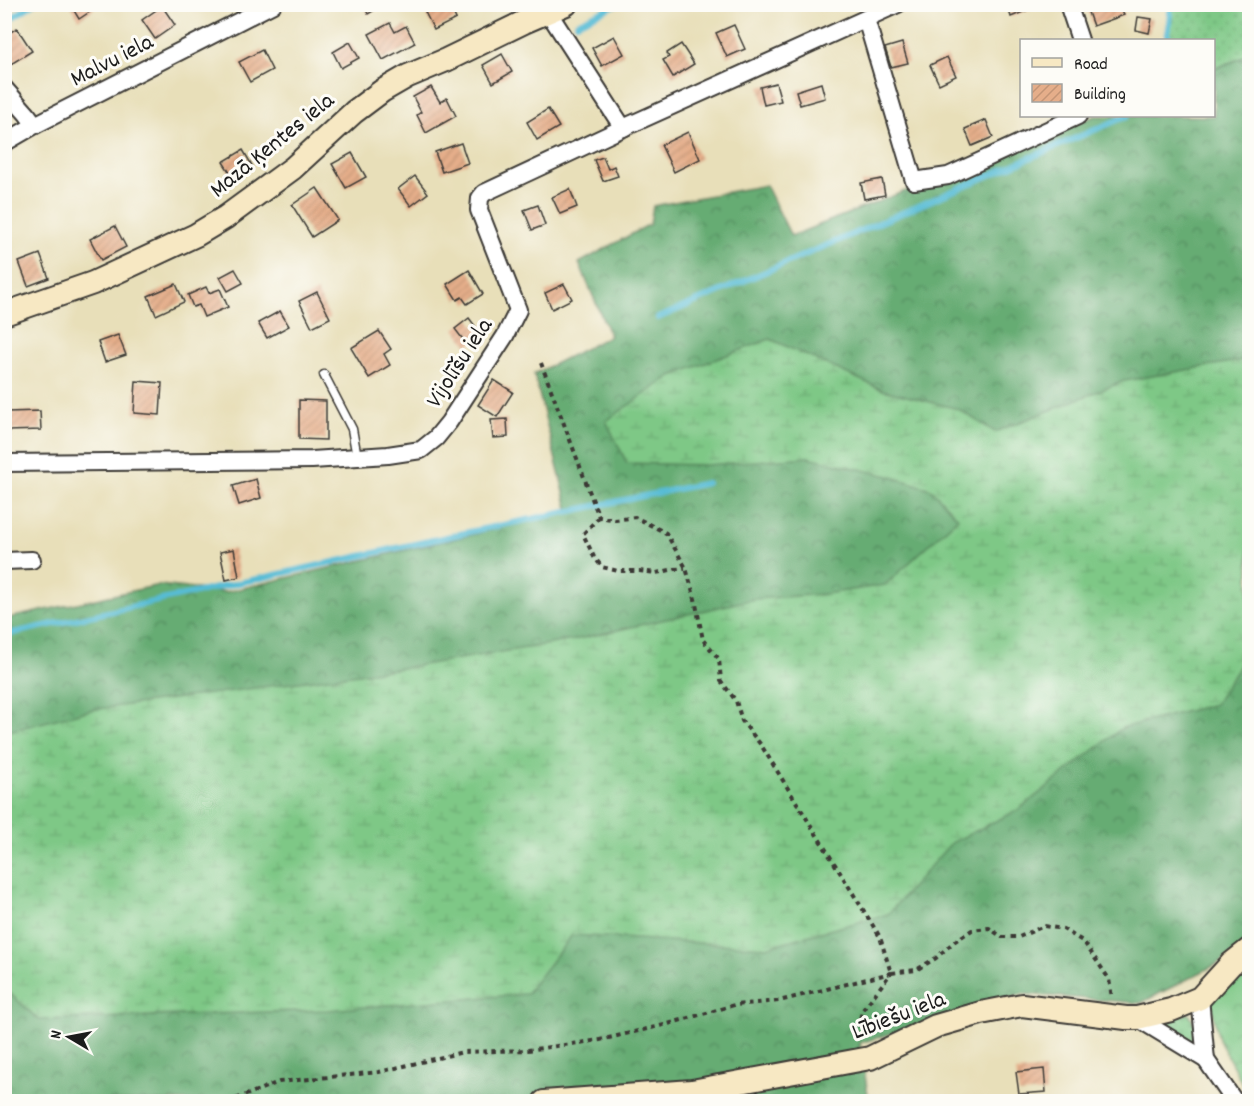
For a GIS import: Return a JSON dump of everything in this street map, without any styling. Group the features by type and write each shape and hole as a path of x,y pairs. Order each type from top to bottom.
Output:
{"street":[{"name":"Malvu iela","path":"4,143 273,4"},
{"name":"Vijolīšu iela","path":"4,463 279,461 388,455 422,450 449,422 491,359 518,310 479,210 480,198 484,193 898,4"},
{"path":"1068,4 1080,39"},
{"path":"553,7 623,128"},
{"name":"Mazā Ķentes iela","path":"4,314 93,283 196,235 226,217 293,168 354,112 382,91 408,76 446,60 553,7"},
{"path":"866,19 914,181 948,176 1076,117"},
{"path":"4,88 35,125"},
{"path":"4,561 32,561"},
{"name":"Lībiešu iela","path":"544,1101 692,1091 870,1058 936,1026 981,1013 1022,1005 1137,1018 1171,1010 1200,998 1231,964 1250,949"},
{"path":"1200,998 1206,1060"},
{"path":"1137,1018 1206,1060 1234,1101"}],"lane":[{"path":"324,375 352,429 357,457"}],"path":[{"path":"541,363 598,515"},
{"path":"598,515 616,520 635,517 666,533 686,568 703,640 718,659 721,681 736,701 742,722 761,745 880,937 891,973"},
{"path":"598,515 583,534 594,557 602,567 618,571 656,573 675,568 686,568"},
{"path":"228,1101 279,1082 379,1072 463,1052 528,1050 600,1040 734,1005 778,1001 891,973 916,970 936,958 972,930 989,928 1002,937 1019,937 1044,926 1064,929 1084,942 1109,979 1112,992 1110,1016"},
{"path":"850,1061 862,1011 891,973"}],"green space":[{"path":"1170,5 1249,5 1249,55 1215,69 1215,39 1165,39 1172,19"},
{"path":"1249,55 1249,941 1221,962 1141,1003 1023,994 860,1043 869,1101 5,1101 4,619 159,585 226,592 569,512 534,374 610,336 579,263 650,224 653,206 766,185 791,236 1092,117 1215,117 1215,69"},
{"path":"770,339 883,390 958,409 995,432 1124,381 1249,359 1249,650 1215,704 1122,728 1018,810 951,843 888,914 766,947 572,935 526,994 327,1010 39,1020 5,989 5,732 91,710 410,667 574,640 754,599 825,594 885,585 958,518 931,489 889,476 808,457 706,465 627,463 606,421 671,376"},
{"path":"1249,969 1249,1096 1219,1040 1210,998"},
{"path":"1188,1013 1194,1022 1198,1046 1160,1026"}],"building":[{"path":"70,4 92,4 94,9 79,19"},
{"path":"363,4 385,4 368,14"},
{"path":"440,4 449,4 456,19 434,30 425,12"},
{"path":"1007,4 1034,4 1035,7 1011,17"},
{"path":"1085,4 1120,4 1124,15 1093,26"},
{"path":"162,6 175,25 155,39 142,20"},
{"path":"1138,17 1152,19 1149,33 1136,30"},
{"path":"390,23 395,32 406,26 415,43 383,60 369,34"},
{"path":"734,25 745,49 727,57 716,33"},
{"path":"17,28 32,51 11,64 4,53 4,36"},
{"path":"614,36 624,54 602,66 592,48"},
{"path":"350,42 359,58 341,68 333,52"},
{"path":"902,43 908,63 891,67 885,48"},
{"path":"681,44 694,64 673,77 663,60 669,57 667,53"},
{"path":"262,50 272,70 250,82 239,62"},
{"path":"502,54 512,72 493,83 483,65"},
{"path":"947,57 956,76 939,84 930,65"},
{"path":"776,83 781,101 764,105 760,87"},
{"path":"821,83 825,98 800,105 796,91"},
{"path":"431,87 440,102 447,98 456,116 426,133 417,115 421,112 413,97"},
{"path":"548,109 559,127 537,140 527,122"},
{"path":"986,120 993,137 972,146 965,129"},
{"path":"688,132 700,159 674,172 661,145"},
{"path":"461,143 468,163 442,172 435,152"},
{"path":"243,150 253,167 234,179 223,162"},
{"path":"352,153 366,177 346,188 332,164"},
{"path":"603,157 608,169 614,166 618,176 603,181 594,160"},
{"path":"415,176 428,193 411,206 398,189"},
{"path":"882,179 885,195 864,199 861,183"},
{"path":"317,188 338,220 312,237 292,205"},
{"path":"570,189 577,207 560,214 552,197"},
{"path":"538,205 545,225 532,230 524,210"},
{"path":"115,226 126,247 101,260 90,239"},
{"path":"40,254 49,278 28,286 19,262"},
{"path":"235,269 243,283 228,291 220,277"},
{"path":"469,270 483,294 467,304 462,297 457,300 447,284"},
{"path":"176,284 184,302 156,315 148,296"},
{"path":"564,284 572,299 552,309 545,293"},
{"path":"206,287 209,293 220,289 228,307 204,317 199,305 193,307 188,295"},
{"path":"317,292 330,318 312,327 299,301"},
{"path":"280,311 289,326 267,338 258,323"},
{"path":"469,318 482,335 468,346 455,329"},
{"path":"379,331 391,349 384,354 390,365 369,378 351,348"},
{"path":"118,335 126,355 105,362 98,342"},
{"path":"494,380 513,392 497,417 478,405"},
{"path":"136,381 162,383 160,415 134,413"},
{"path":"299,400 326,401 326,440 299,439"},
{"path":"40,411 41,430 7,431 7,412"},
{"path":"507,419 508,437 493,438 491,420"},
{"path":"256,479 261,498 239,505 233,486"},
{"path":"234,549 239,577 226,580 220,552"},
{"path":"1044,1069 1046,1092 1019,1094 1016,1072"}],"waterway":[{"path":"4,23 33,4"},
{"path":"577,23 617,4"},
{"path":"1167,39 1171,4"},
{"path":"658,318 1125,117"},
{"path":"4,635 478,530 707,483"}]}
